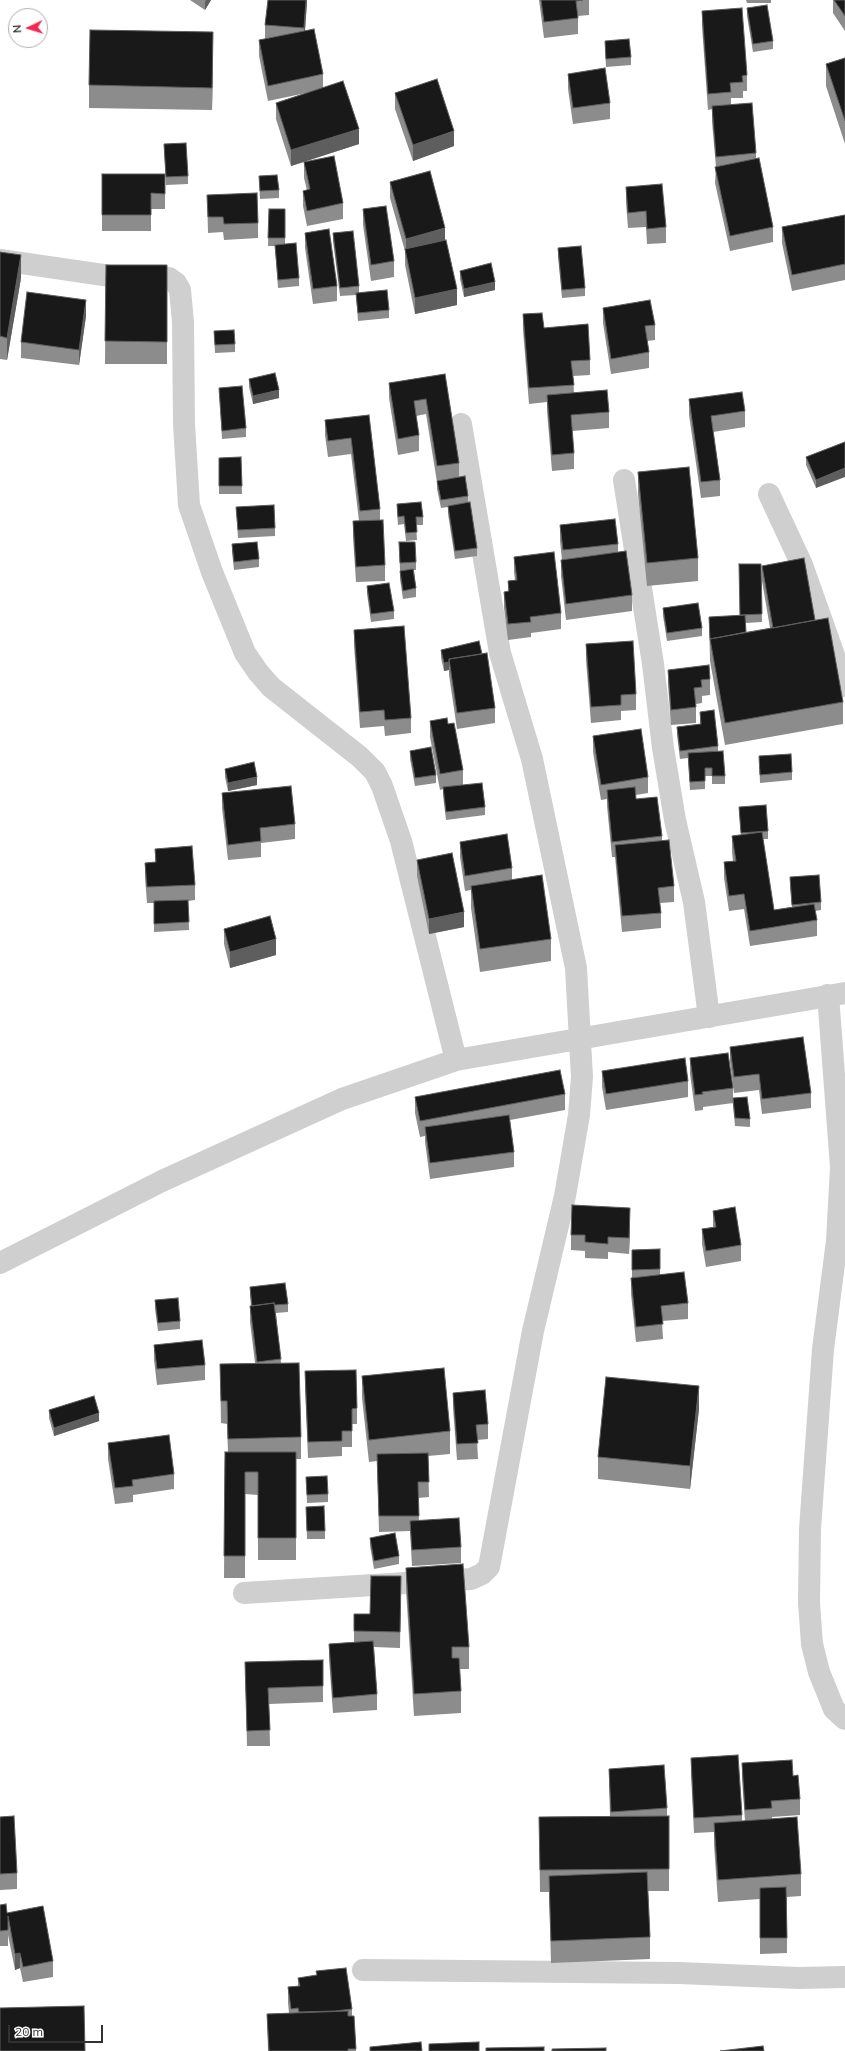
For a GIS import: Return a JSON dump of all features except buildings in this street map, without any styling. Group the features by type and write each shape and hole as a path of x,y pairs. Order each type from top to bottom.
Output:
{"street":[{"path":"0,260 110,276 169,278 176,283 180,290 183,322 184,424 189,505 212,572 245,653 258,672 271,687 360,757 375,772 382,786 401,841 456,1060"},
{"path":"244,1593 471,1579 482,1574 489,1567 533,1331 567,1181 582,1077 576,968 532,759 500,653 461,424"},
{"path":"624,480 653,664 663,748 675,820 694,902 709,1017"},
{"path":"769,494 802,565 845,686"},
{"path":"0,1263 162,1181 342,1099 456,1060 836,994 841,1167 837,1241 823,1349 810,1529 809,1603 812,1644 819,1672 834,1709 845,1719"},
{"path":"363,1970 679,1972 799,1978 845,1977"}]}
